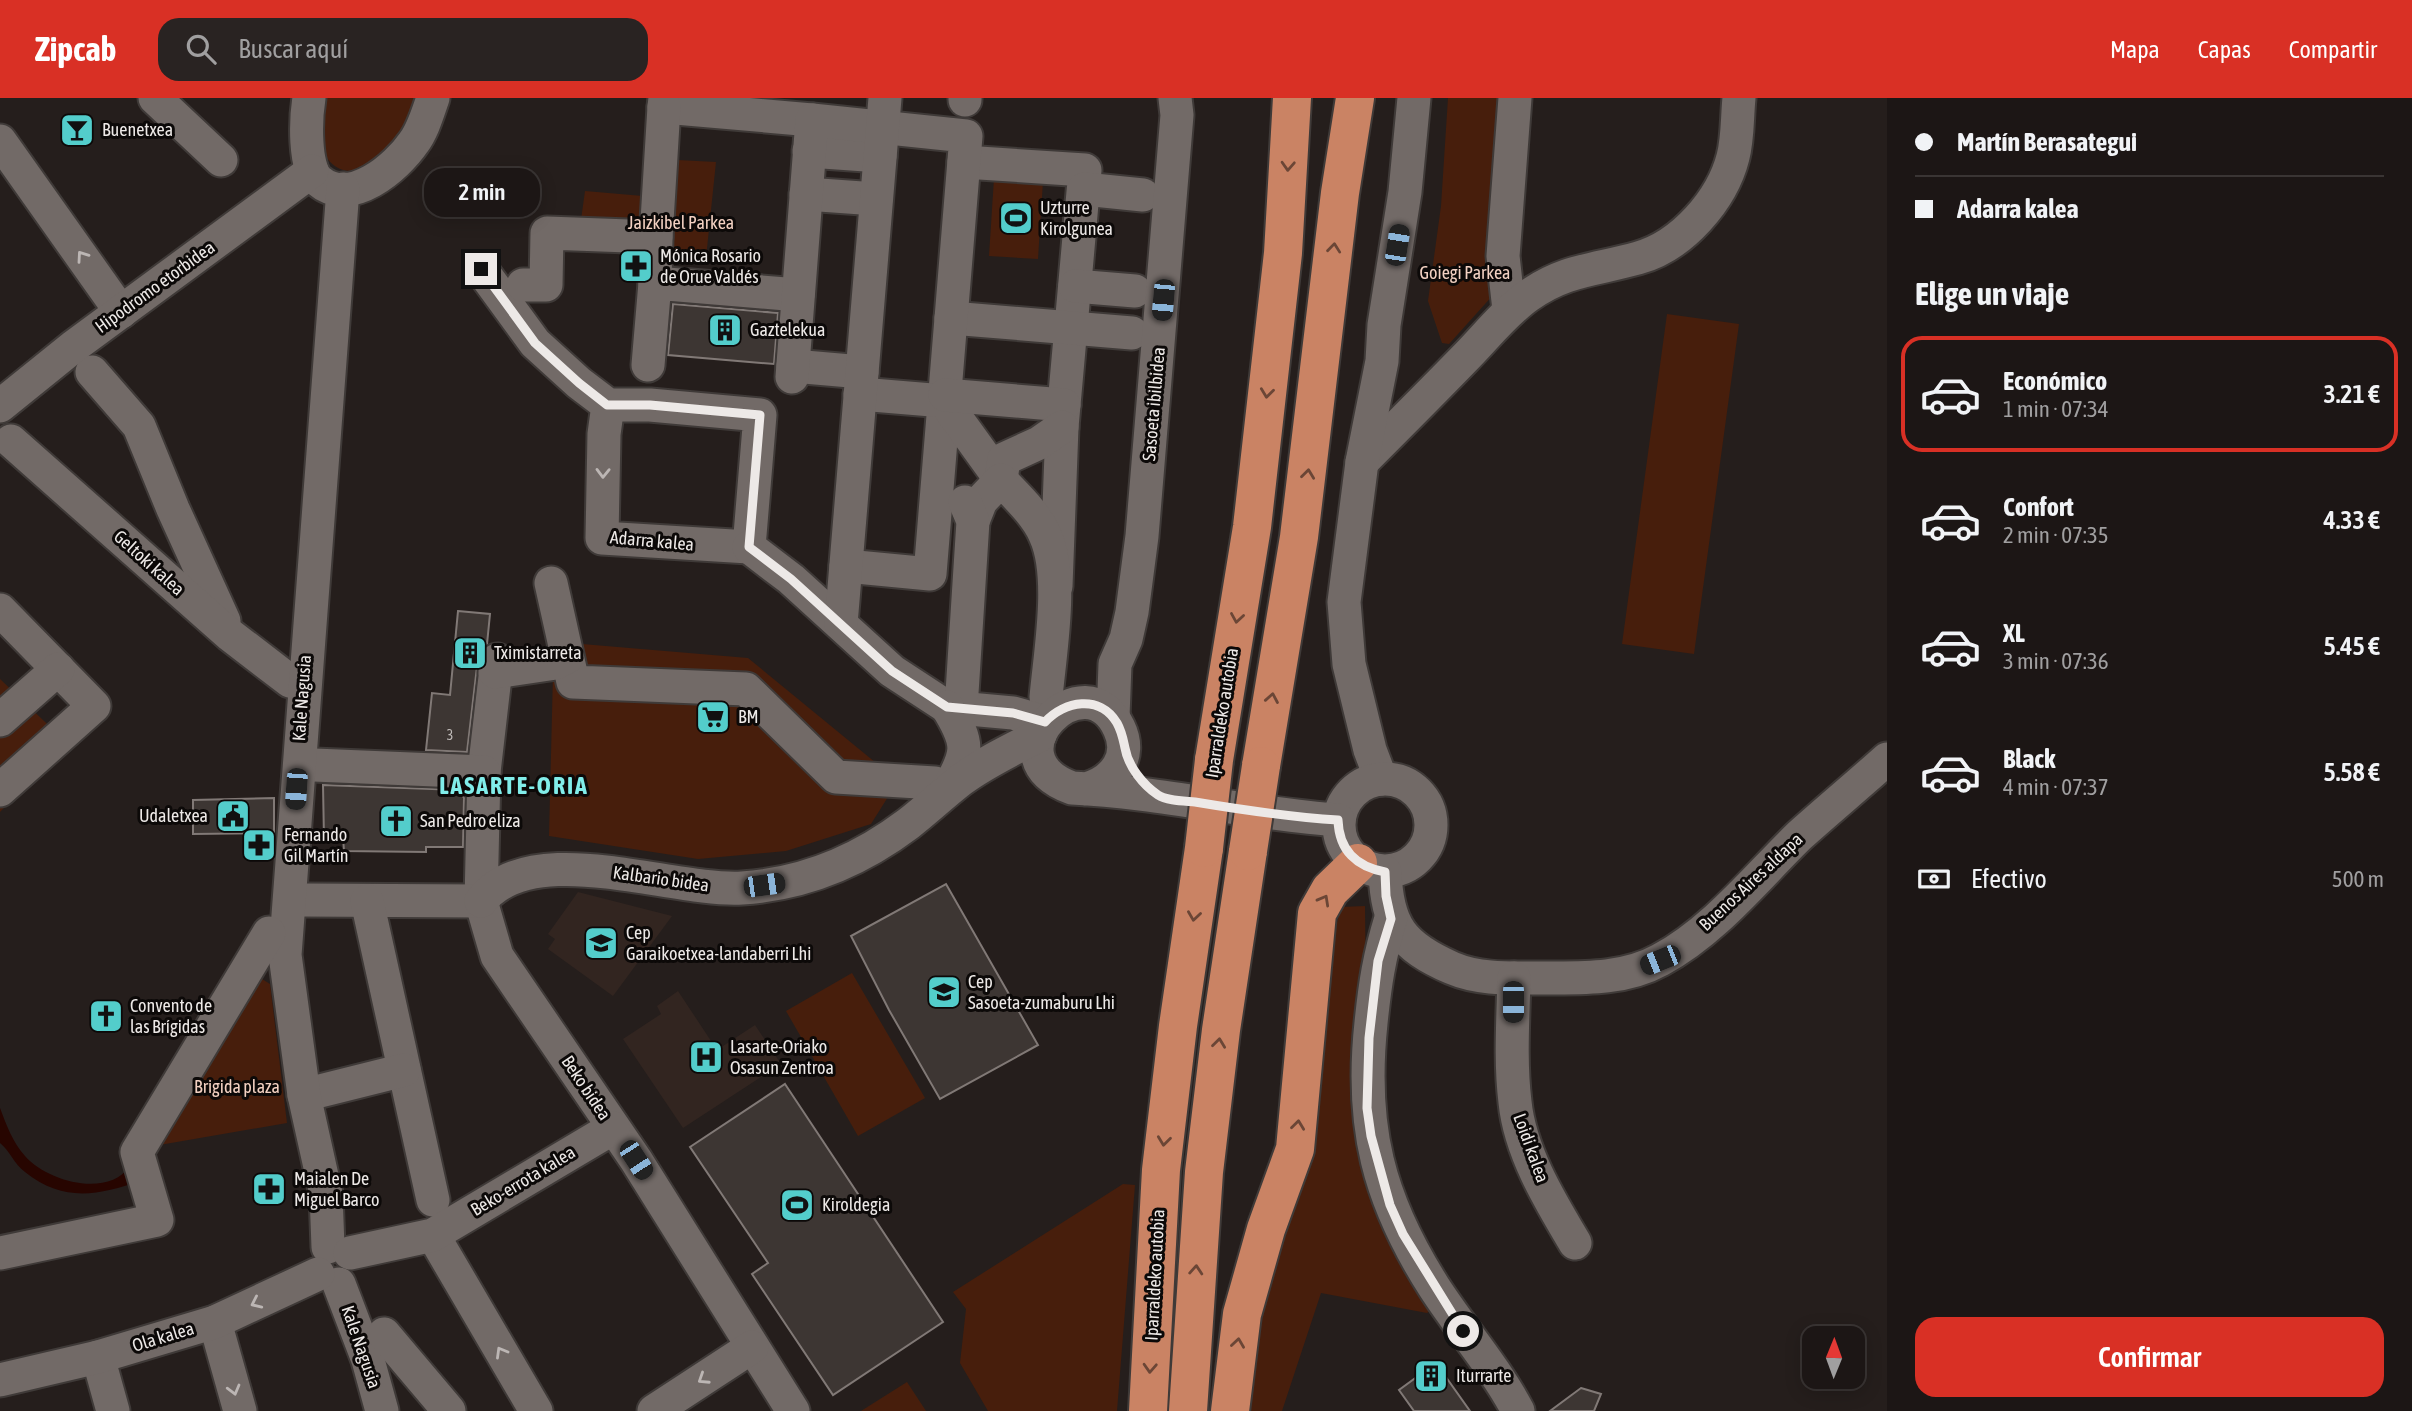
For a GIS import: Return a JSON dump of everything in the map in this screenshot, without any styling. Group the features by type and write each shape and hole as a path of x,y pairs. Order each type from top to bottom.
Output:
{"highway":[{"name":"Iparraldeko autobia","path":"1148,1411 1161,1170 1214,760 1252,527 1283,253 1292,98"},
{"path":"1340,193 1341,98"},
{"path":"1188,1411 1203,1172 1221,1030 1299,537 1340,193 1355,98"},
{"path":"1230,1411 1242,1314 1266,1229 1295,1149 1317,913 1330,890 1372,867"}],"street":[{"path":"155,98 221,160"},
{"path":"309,98 307,135 312,171 318,181 343,189 370,182 394,165 415,141 433,98"},
{"name":"Sasoeta ibilbidea","path":"1113,717 1115,664 1126,639 1132,612 1142,536 1177,115 1175,98"},
{"path":"1381,779 1370,750 1349,664 1344,602 1362,462 1381,360 1405,192 1414,98"},
{"path":"1509,310 1503,256 1515,98"},
{"path":"1362,462 1509,310 1561,276 1642,258 1671,242 1693,225 1713,199 1733,157 1739,98"},
{"path":"648,365 665,102 766,107 811,135 882,127 966,136 930,574 846,566"},
{"path":"841,624 882,127"},
{"path":"811,135 792,372 945,398 1057,412"},
{"path":"0,141 121,312"},
{"path":"964,162 1085,170 1075,286 1060,327 1056,586 1048,725 1054,779 1062,785 1086,789 1160,796 1276,816 1338,820"},
{"name":"Hipodromo etorbidea","path":"0,406 121,312 312,171"},
{"name":"Kale Nagusia","path":"343,189 306,642 285,956 304,1095 326,1194 334,1264 368,1360 382,1411"},
{"path":"1084,189 1143,195"},
{"path":"806,194 876,199"},
{"path":"523,285 545,285 547,233 656,237"},
{"path":"481,269 535,343 607,405 650,405 760,415 749,547 791,579 892,671 955,700 1013,713 1048,725 1093,704 1113,717 1124,736 1120,765 1112,776 1101,784 1086,789"},
{"path":"655,283 798,295"},
{"path":"1075,286 1135,290"},
{"path":"951,318 1132,333"},
{"path":"1381,360 1394,380 1405,387 1431,393"},
{"path":"92,372 139,426 230,635"},
{"path":"945,398 1001,480 1031,513 1046,536 1056,586"},
{"name":"Adarra kalea","path":"607,405 602,538 749,547"},
{"path":"551,583 573,682 746,689 836,777 940,788 962,765 966,753 955,700 973,521 981,501 1001,480 1004,459 1022,453 1057,412"},
{"name":"Geltoki kalea","path":"11,441 230,635 290,681"},
{"path":"936,499 964,499 973,521"},
{"path":"0,790 94,706 58,669 7,629"},
{"name":"Beko bidea","path":"568,657 556,663 496,666 484,772 481,901 497,956 613,1128 793,1411"},
{"name":"Sasoeta ibilbidea","path":"1048,725 1115,664"},
{"path":"0,720 58,669"},
{"name":"Kalbario bidea","path":"481,901 491,888 508,879 564,869 591,870 689,886 741,888 788,882 858,857 908,824 940,788 1048,725"},
{"path":"1124,748 1137,775 1160,796"},
{"name":"Buenos Aires aldapa","path":"1514,978 1608,976 1633,971 1660,960 1713,920 1800,836 1887,759"},
{"path":"314,765 484,772"},
{"path":"1372,867 1401,868 1422,853 1430,838 1431,822 1421,797 1414,789 1401,782 1381,779 1357,789 1348,798 1338,820 1341,841 1372,867 1386,896 1391,919 1402,937 1440,963 1465,973 1514,978"},
{"path":"303,900 481,901"},
{"path":"367,901 433,1200"},
{"path":"1391,919 1378,961 1369,1038 1367,1108 1378,1165 1390,1205 1403,1234 1438,1292 1518,1411"},
{"path":"0,1253 157,1220 137,1152 270,933"},
{"name":"Loidi kalea","path":"1514,978 1515,1103 1535,1168 1575,1244"},
{"path":"304,1095 404,1070"},
{"name":"Beko-errota kalea","path":"334,1264 433,1235 613,1128"},
{"path":"433,1235 536,1411"},
{"name":"Ola kalea","path":"0,1380 98,1357 215,1322 334,1264"},
{"path":"215,1322 240,1411"},
{"path":"384,1334 449,1411"},
{"path":"654,1411 752,1347"},
{"path":"98,1357 113,1411"}],"shaded area":[{"name":"Cep Garaikoetxea-landaberri Lhi","path":"578,892 672,916 613,996 548,949 555,939 548,934"},
{"name":"Lasarte-Oriako Osasun Zentroa","path":"678,991 717,1050 755,1025 781,1064 683,1128 623,1039 661,1014 657,1006"},
{"path":"0,1108 21,1151 48,1173 78,1183 93,1184 108,1182 120,1176 130,1166 141,1181 110,1190 82,1193 68,1192 39,1182 21,1169 0,1143"}],"green space":[{"path":"324,98 420,98 400,136 381,158 357,170 343,170 336,167 323,151 320,136"},
{"name":"Goiegi Parkea","path":"1448,98 1514,98 1494,294 1449,344 1442,343 1428,301 1441,206"},
{"name":"Jaizkibel Parkea","path":"678,160 716,162 706,258 657,252 579,234 585,191 666,198"},
{"name":"Uzturre Kirolgunea","path":"994,178 1043,181 1038,259 989,256"},
{"path":"1667,314 1739,324 1694,654 1622,644"},
{"path":"582,644 748,658 898,781 871,824 786,851 698,859 549,836 553,673"},
{"path":"0,679 66,742 0,812"},
{"path":"1365,906 1367,1092 1444,1301 1427,1313 1321,1293 1282,1411 1242,1411 1326,966 1341,907"},
{"path":"852,973 925,1098 858,1136 786,1011"},
{"name":"Brigida plaza","path":"254,974 270,984 287,1123 148,1147"},
{"path":"1123,1184 1135,1185 1117,1411 988,1411 960,1363 966,1309 953,1292"},
{"path":"907,1382 926,1411 861,1411"}],"building":[{"name":"Gaztelekua","path":"673,304 778,313 774,364 668,355"},
{"name":"Tximistarreta","path":"458,611 490,614 487,644 478,658 467,752 426,750 432,693 450,695"},
{"name":"San Pedro eliza","path":"323,785 459,790 464,798 463,847 426,847 426,852 344,851 343,838 324,839"},
{"name":"Udaletxea","path":"274,798 274,833 193,834 193,800"},
{"name":"Cep Sasoeta-zumaburu Lhi","path":"946,884 1038,1045 940,1099 889,1010 851,936"},
{"name":"Kiroldegia","path":"785,1084 943,1322 833,1395 752,1274 768,1263 690,1147"},
{"name":"Iturrarte","path":"1436,1363 1470,1411 1414,1411 1399,1390"},
{"path":"1581,1388 1601,1394 1594,1411 1550,1411"}],"place":[{"name":"Buenetxea","path":"77,130"},
{"name":"Uzturre Kirolgunea","path":"1016,218"},
{"name":"Mónica Rosario de Orue Valdés","path":"636,266"},
{"name":"Gaztelekua","path":"725,330"},
{"name":"Tximistarreta","path":"470,653"},
{"name":"BM","path":"713,717"},
{"name":"Udaletxea","path":"233,816"},
{"name":"San Pedro eliza","path":"396,821"},
{"name":"Fernando Gil Martín","path":"259,845"},
{"name":"Cep Garaikoetxea-landaberri Lhi","path":"601,943"},
{"name":"Cep Sasoeta-zumaburu Lhi","path":"944,992"},
{"name":"Convento de las Brígidas","path":"106,1016"},
{"name":"Lasarte-Oriako Osasun Zentroa","path":"706,1057"},
{"name":"Maialen De Miguel Barco","path":"269,1189"},
{"name":"Kiroldegia","path":"797,1205"},
{"name":"Iturrarte","path":"1431,1376"}],"district":[{"name":"LASARTE-ORIA","path":"514,786"}],"route":[{"path":"481,269 535,343 607,405 650,405 760,415 749,547 791,579 892,671 947,707 1013,713 1045,722 1062,707 1076,703 1093,704 1107,711 1116,721 1124,736 1124,748 1129,761 1137,775 1160,796 1276,816 1338,820 1341,841 1349,854 1370,869 1385,872 1391,919 1378,961 1369,1038 1367,1108 1378,1165 1390,1205 1403,1234 1463,1331"}]}
